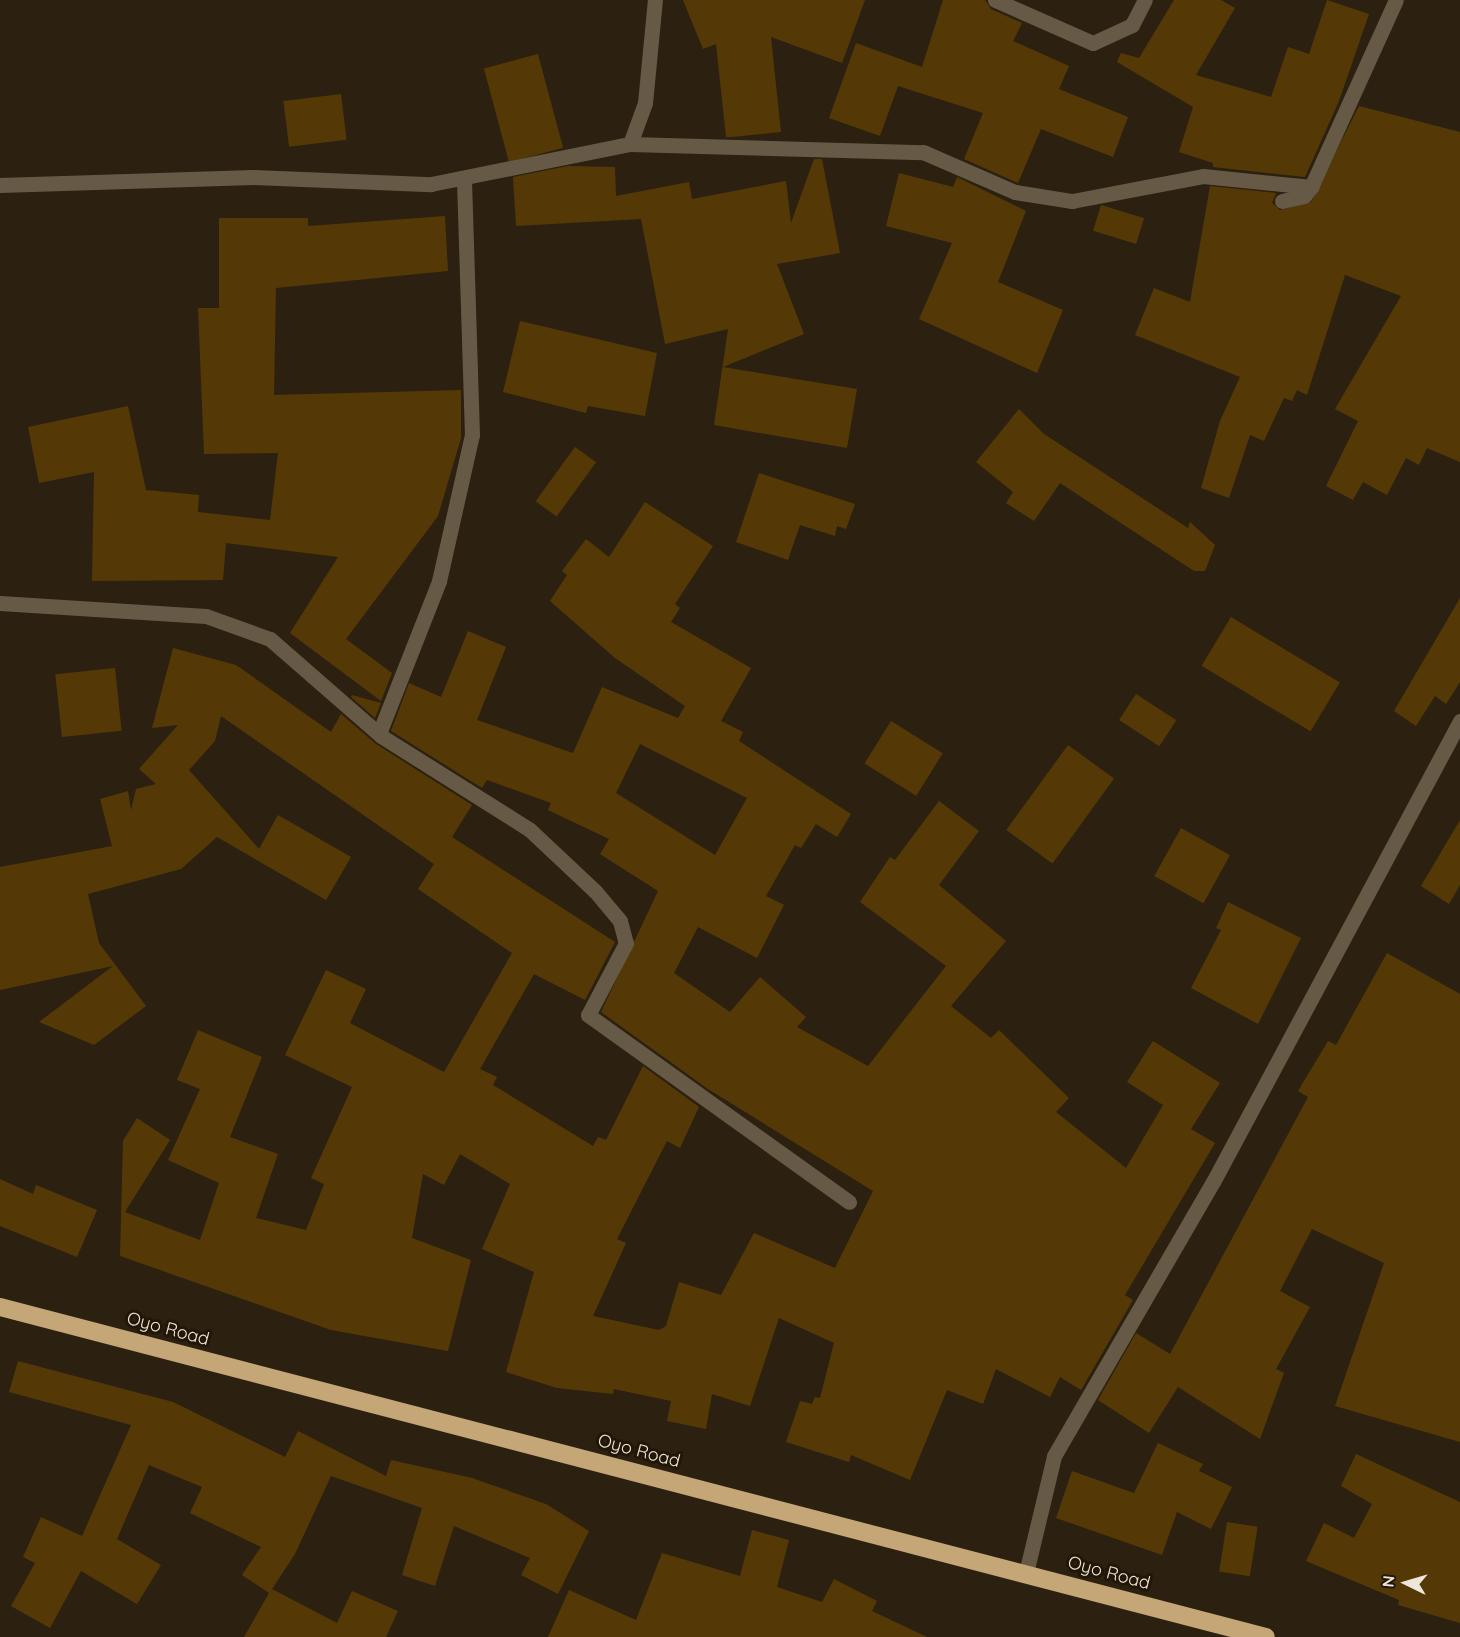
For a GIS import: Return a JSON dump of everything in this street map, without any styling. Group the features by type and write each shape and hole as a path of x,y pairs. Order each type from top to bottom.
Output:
{"highway":[{"name":"Oyo Road","path":"0,1307 1266,1637"}],"street":[{"path":"630,144 645,103 656,0"},
{"path":"995,0 1093,43 1132,25 1145,0"},
{"path":"1282,201 1304,196 1311,187 1392,1"},
{"path":"0,185 253,177 431,184 630,144 923,152 1015,192 1072,201 1203,176 1311,187"},
{"path":"380,731 440,581 472,435 464,178"},
{"path":"0,603 206,616 270,639 428,770 530,830 620,921 626,943 588,1015 849,1202"},
{"path":"1026,1573 1054,1456 1213,1182 1460,721"}],"building":[{"path":"683,0 865,0 842,63 771,37 781,132 726,137 716,44 703,49"},
{"path":"943,0 985,0 991,9 1022,23 1013,41 1069,66 1059,89 1128,117 1113,157 1041,129 1018,183 964,159 983,113 898,86 880,136 829,118 856,43 922,67"},
{"path":"1174,0 1221,0 1235,8 1196,75 1271,97 1288,47 1309,54 1327,0 1369,14 1339,101 1305,177 1213,167 1213,163 1179,152 1193,107 1117,62 1121,53 1139,58"},
{"path":"538,54 563,148 509,162 484,68"},
{"path":"341,94 347,140 289,147 283,101"},
{"path":"1359,106 1460,132 1460,462 1427,448 1419,465 1406,458 1387,495 1363,482 1353,500 1326,486 1358,421 1335,409 1401,296 1345,275 1307,395 1297,390 1292,401 1284,398 1264,441 1250,435 1229,498 1201,488 1220,421 1240,377 1135,335 1154,288 1190,302 1210,186 1276,193 1272,203 1280,210 1311,202"},
{"path":"814,159 822,159 840,253 777,264 804,334 723,367 857,389 847,448 714,425 728,329 665,344 641,219 516,226 513,177 568,166 615,167 616,196 689,182 692,199 786,181 791,223"},
{"path":"899,173 953,187 957,177 1026,211 998,282 1063,310 1037,373 919,319 952,243 886,226"},
{"path":"1101,205 1144,218 1136,244 1093,231"},
{"path":"445,216 448,271 276,288 274,395 461,390 461,438 438,516 346,639 392,673 381,701 290,633 338,557 226,543 223,580 92,581 94,472 39,483 28,427 128,406 146,490 199,495 198,512 270,520 278,453 204,454 198,308 219,308 219,218 308,218 308,226"},
{"path":"520,321 657,353 645,416 588,406 586,413 503,392"},
{"path":"1019,409 1044,434 1188,528 1190,522 1215,545 1205,571 1194,571 1060,483 1034,521 1006,503 1013,492 976,462"},
{"path":"575,447 596,462 557,516 536,501"},
{"path":"759,473 855,504 846,529 837,526 835,536 800,525 788,560 736,542"},
{"path":"645,502 713,546 675,604 680,608 671,622 751,668 721,721 743,732 739,741 851,814 837,837 816,824 801,848 795,845 766,896 784,905 757,958 698,927 674,973 730,1012 760,977 806,1017 797,1027 868,1066 946,966 860,902 890,857 895,860 939,801 979,831 939,885 1006,941 951,1006 991,1038 999,1030 1069,1098 1056,1112 1126,1168 1163,1105 1127,1082 1153,1041 1220,1083 1191,1129 1215,1143 1125,1295 1133,1300 1081,1390 1060,1377 1050,1397 996,1369 983,1404 947,1390 910,1480 851,1455 849,1462 786,1442 800,1401 812,1404 815,1397 820,1398 834,1343 779,1318 750,1406 712,1394 706,1429 667,1421 671,1401 614,1389 613,1394 557,1388 506,1372 534,1272 482,1249 510,1184 460,1154 444,1185 423,1174 412,1238 471,1260 448,1351 331,1330 120,1256 123,1141 137,1118 170,1140 125,1212 200,1240 219,1183 168,1160 200,1089 177,1080 198,1030 262,1057 230,1137 278,1154 256,1218 306,1230 324,1184 311,1178 352,1087 285,1055 326,970 366,989 350,1023 444,1072 512,953 418,889 434,864 221,716 215,741 189,770 259,849 278,815 351,857 326,900 217,837 181,869 88,894 99,943 146,1006 94,1045 39,1022 113,966 0,990 0,867 112,846 100,799 128,791 131,810 136,789 156,784 139,769 178,725 152,728 173,648 236,665 331,732 341,714 376,744 472,805 452,837 615,942 585,1000 534,974 480,1069 497,1077 493,1085 593,1146 598,1137 606,1140 643,1066 699,1107 680,1148 667,1141 617,1239 626,1243 593,1316 659,1330 666,1326 679,1282 721,1295 754,1233 835,1268 873,1191 708,1089 601,1012 658,891 600,854 609,839 548,810 551,803 487,780 482,788 391,731 409,683 441,697 468,631 506,647 477,720 573,753 602,687 678,718 685,706 615,658 550,601 567,575 562,571 586,539 609,557","holes":["640,744 747,798 715,855 616,793"]},
{"path":"1460,598 1460,682 1446,704 1435,696 1416,726 1394,711"},
{"path":"1231,617 1340,682 1311,731 1202,666"},
{"path":"115,668 122,731 62,737 55,674"},
{"path":"1136,694 1176,720 1159,746 1119,720"},
{"path":"352,695 381,703 375,718 351,697"},
{"path":"891,721 943,753 916,796 865,763"},
{"path":"1068,745 1114,779 1052,863 1006,830"},
{"path":"1460,820 1460,885 1449,904 1421,886"},
{"path":"1181,828 1230,855 1203,903 1154,876"},
{"path":"1228,902 1301,938 1258,1024 1191,988 1221,930 1216,928"},
{"path":"1387,953 1460,994 1460,1442 1335,1406 1384,1263 1312,1229 1280,1291 1310,1307 1276,1369 1284,1373 1260,1439 1178,1387 1149,1433 1098,1400 1136,1333 1170,1354 1308,1097 1298,1091 1328,1041 1336,1045"},
{"path":"0,1179 33,1194 36,1185 97,1210 77,1257 0,1226"},
{"path":"18,1361 173,1402 285,1457 298,1431 386,1476 391,1460 472,1478 546,1504 589,1531 558,1594 521,1575 530,1558 454,1526 435,1586 402,1575 422,1508 331,1476 295,1554 272,1589 337,1623 352,1591 398,1611 386,1637 244,1637 269,1593 242,1575 261,1547 190,1513 202,1487 149,1465 117,1539 161,1565 137,1604 81,1571 50,1628 11,1606 35,1563 23,1557 41,1517 82,1536 131,1425 9,1392"},
{"path":"1158,1443 1203,1464 1199,1471 1232,1487 1211,1529 1177,1512 1162,1555 1056,1518 1072,1471 1134,1493"},
{"path":"1356,1454 1460,1502 1460,1623 1398,1605 1399,1600 1306,1561 1324,1523 1354,1538 1372,1504 1341,1486"},
{"path":"1227,1522 1258,1527 1250,1576 1219,1571"},
{"path":"752,1530 789,1540 777,1587 822,1602 834,1579 877,1601 872,1611 927,1637 548,1637 569,1590 636,1620 662,1553 740,1576"}]}
